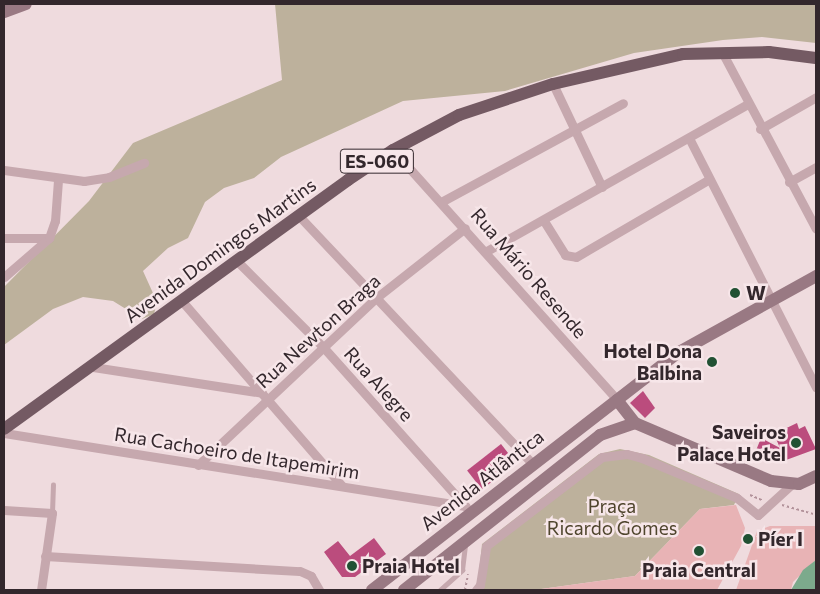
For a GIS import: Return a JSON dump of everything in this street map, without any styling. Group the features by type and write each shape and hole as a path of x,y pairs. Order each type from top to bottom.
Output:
{"main road":[{"name":"Avenida Domingos Martins","path":"4,431 236,260 394,150 459,115 553,84 682,54 770,52 816,58"}],"street":[{"path":"4,12 26,4"},
{"path":"722,52 760,129 816,229"},
{"path":"553,84 573,131 602,186"},
{"path":"760,129 816,97"},
{"path":"441,202 623,103"},
{"path":"485,252 544,221 602,186 748,104"},
{"path":"688,138 770,302 816,387"},
{"name":"Rua Mário Resende","path":"394,150 617,400 635,423"},
{"path":"4,170 58,180 84,181 109,177 144,163"},
{"path":"789,182 816,167"},
{"path":"4,277 49,238 55,221 58,180"},
{"path":"544,221 565,255 576,257 708,180"},
{"path":"299,216 532,464"},
{"name":"Rua Newton Braga","path":"198,464 264,397 324,348 376,298 465,228"},
{"path":"4,238 49,238"},
{"name":"Rua Alegre","path":"236,260 324,348 469,509"},
{"name":"Avenida Atlântica","path":"372,590 469,509 532,464 678,352 816,276"},
{"path":"181,300 342,486"},
{"path":"93,367 264,397"},
{"path":"635,423 763,479 792,484 816,476"},
{"name":"Avenida Atlântica","path":"404,590 600,435 635,423"},
{"name":"Rua Cachoeiro de Itapemirim","path":"4,431 342,486 469,509"},
{"path":"476,590 480,585 486,546 602,457 618,454 642,458 737,498 752,513 764,513 792,484"},
{"path":"4,510 52,513 40,590"},
{"path":"45,556 300,571 311,576 319,590"}],"lane":[{"path":"52,513 53,485"},
{"path":"440,590 462,570 465,542"}],"path":[{"path":"775,503 816,515"},
{"path":"465,590 469,568"}],"green space":[{"path":"275,4 816,4 816,43 762,37 723,40 634,53 505,91 403,101 281,157 254,178 224,188 205,202 188,238 168,248 143,271 157,302 154,314 142,319 113,301 83,297 53,309 4,345 4,287 89,201 133,143 282,80"},
{"name":"Praça Ricardo Gomes","path":"620,449 649,455 739,494 734,505 700,509 635,576 534,590 477,590 482,544 599,454"}],"sand":[{"name":"Praia Central","path":"736,505 745,528 741,546 717,590 534,590 635,576 700,509"},
{"path":"770,526 816,526 816,560 793,582 791,590 736,590 757,531"}],"shaded area":[{"path":"816,560 816,590 791,590 803,570"}],"building":[{"path":"643,391 655,408 645,418 630,403"},
{"name":"Saveiros Palace Hotel","path":"797,423 799,429 805,426 816,449 778,463 755,453 761,438 780,448 774,434"},
{"path":"501,444 516,463 482,489 467,470"},
{"name":"Praia Hotel","path":"374,538 386,554 355,577 342,577 324,552 338,541 350,556"}],"place":[{"name":"W","path":"735,293"},
{"name":"Hotel Dona Balbina","path":"712,362"},
{"name":"Saveiros Palace Hotel","path":"796,443"},
{"name":"Píer I","path":"748,539"},
{"name":"Praia Central","path":"699,551"},
{"name":"Praia Hotel","path":"352,566"}]}
